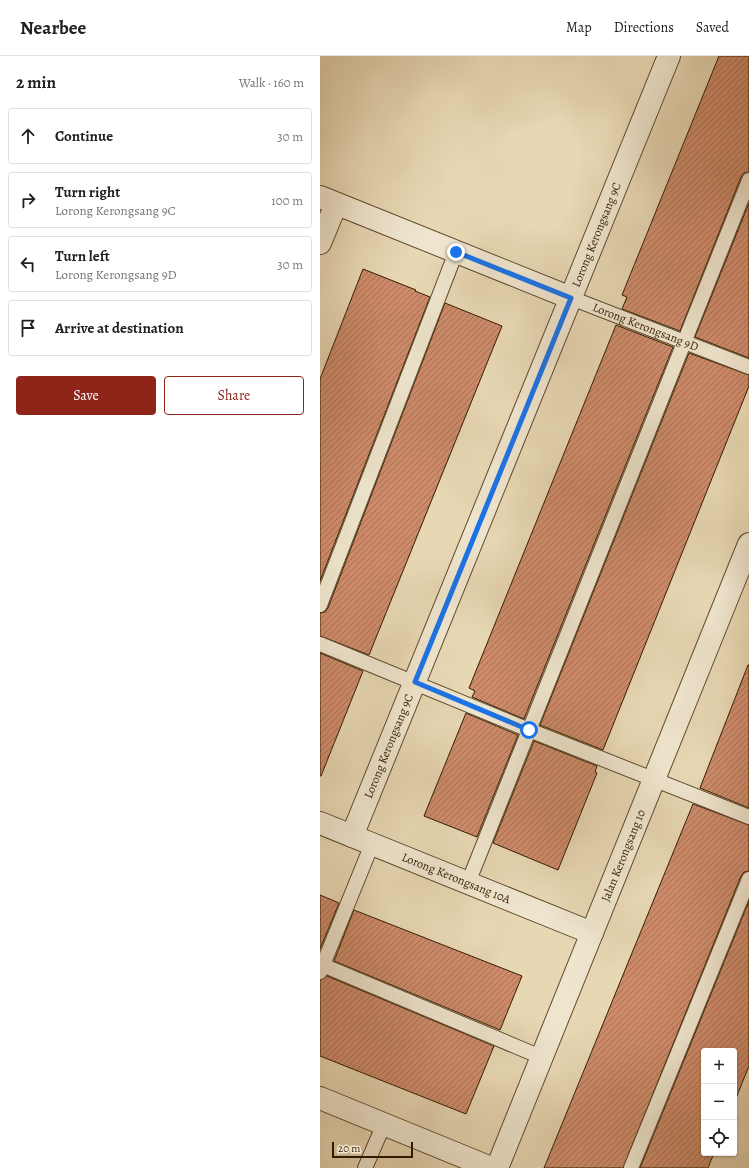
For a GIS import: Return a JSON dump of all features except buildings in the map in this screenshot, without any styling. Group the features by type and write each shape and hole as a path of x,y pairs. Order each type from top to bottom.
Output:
{"street":[{"name":"Lorong Kerongsang 9C","path":"362,840 415,682 669,56"},
{"name":"Lorong Kerongsang 9D","path":"328,200 571,298"},
{"path":"320,243 328,200"},
{"name":"Jalan Kerongsang 10","path":"497,1168 749,544"},
{"name":"Lorong Kerongsang 10A","path":"320,823 592,933"},
{"path":"320,1098 491,1168"}],"lane":[{"path":"468,883 749,180"},
{"path":"320,605 456,252"},
{"name":"Lorong Kerongsang 9D","path":"571,298 749,367"},
{"path":"320,644 529,730 749,817"},
{"path":"362,840 321,967 542,1057"},
{"path":"630,1168 749,879"},
{"path":"365,1168 384,1124"}],"route":[{"path":"456,252 571,298 415,682 529,730"}]}
